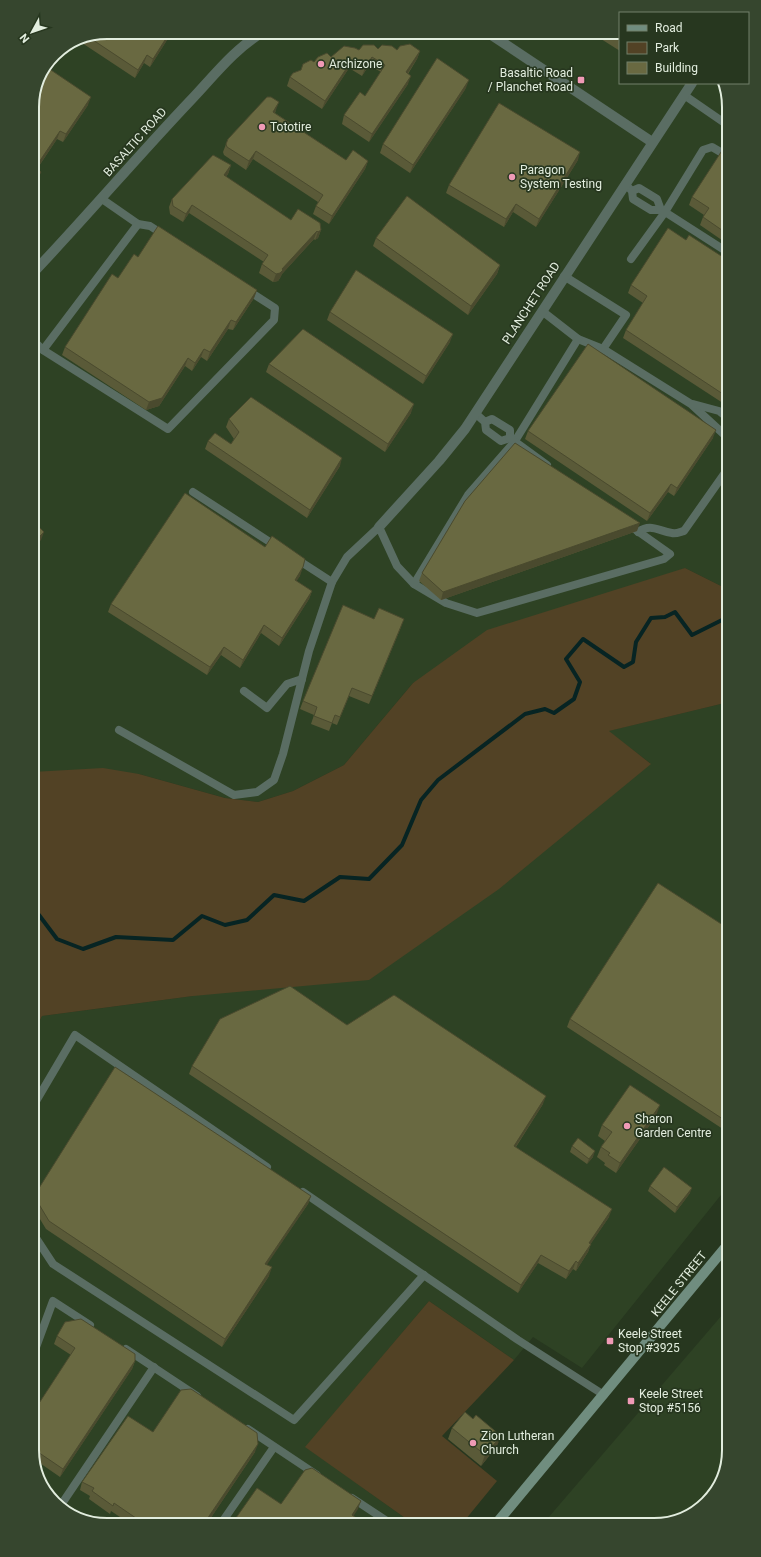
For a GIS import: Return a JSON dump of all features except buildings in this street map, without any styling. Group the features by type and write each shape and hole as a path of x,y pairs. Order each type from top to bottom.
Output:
{"main road":[{"name":"KEELE STREET","path":"501,1518 722,1252"}],"street":[{"name":"BASALTIC ROAD","path":"39,266 102,199 135,159 217,70 254,39"},
{"path":"498,39 652,142"},
{"name":"PLANCHET ROAD","path":"379,527 451,448 564,276 628,187 652,142 691,84"}],"lane":[{"path":"684,95 722,121"},
{"path":"631,259 703,150 712,147 722,153"},
{"path":"628,187 639,188 657,199 663,211"},
{"path":"628,187 634,199 651,210 663,211 722,249"},
{"path":"102,199 138,224 150,226 169,239"},
{"path":"43,350 138,224"},
{"path":"564,276 626,315 603,349"},
{"path":"39,346 168,429 274,320 275,308 242,287"},
{"path":"542,311 578,339 603,349 691,404 722,433"},
{"path":"414,584 468,495 513,440 578,339"},
{"path":"691,404 722,414"},
{"path":"475,413 485,422 486,430 501,441 513,440"},
{"path":"485,422 492,419 510,430 513,440 552,468"},
{"path":"638,532 645,527 653,527 673,534 684,532 722,477"},
{"path":"193,492 332,582"},
{"path":"119,730 234,795 257,792 274,780 283,754 302,679 332,582 347,557 379,527 397,566 414,584 446,603 477,613 664,559 670,554 620,518"},
{"path":"244,691 267,708 287,684 302,679"},
{"path":"39,1096 75,1035 273,1171"},
{"path":"299,1189 518,1340 604,1395"},
{"path":"39,1243 53,1264 294,1420 424,1275"},
{"path":"39,1339 53,1301 97,1330"},
{"path":"116,1342 207,1402"},
{"path":"63,1501 154,1367"},
{"path":"240,1424 327,1481"},
{"path":"225,1518 274,1447"},
{"path":"346,1494 382,1518"}],"shaded area":[{"path":"107,39 619,39 619,84 718,84 721,94 722,107 722,586 685,568 413,683 344,765 293,791 258,802 225,798 139,774 39,772 39,103 41,90 46,77 53,66 62,56 81,44 94,40"},
{"path":"722,704 722,1194 582,1368 533,1337 514,1360 429,1301 306,1447 405,1518 103,1518 85,1514 69,1506 59,1498 48,1484 40,1463 39,1450 39,1022 42,1016 193,996 650,763 608,731"},
{"path":"722,1315 721,1463 715,1480 705,1495 699,1501 680,1513 667,1517 548,1518"}],"green space":[{"path":"685,568 722,586 722,704 609,731 651,764 499,889 369,980 193,996 42,1016 39,1022 39,772 103,768 139,774 225,798 258,802 293,791 344,765 413,683 487,630"},
{"path":"429,1301 514,1360 442,1436 497,1481 467,1518 405,1518 305,1447"}],"waterway":[{"path":"39,915 57,939 83,949 116,937 173,940 202,916 225,925 247,920 274,895 304,901 340,877 369,879 402,845 421,800 438,780 525,714 545,709 554,713 574,699 580,682 566,659 583,639 624,667 633,662 636,642 651,618 665,617 675,612 692,635 722,620"}],"place":[{"name":"Archizone","path":"321,64"},
{"name":"Basaltic Road / Planchet Road","path":"581,80"},
{"name":"Tototire","path":"262,127"},
{"name":"Paragon System Testing","path":"512,177"},
{"name":"Sharon Garden Centre","path":"627,1126"},
{"name":"Keele Street Stop #3925","path":"610,1341"},
{"name":"Keele Street Stop #5156","path":"631,1401"},
{"name":"Zion Lutheran Church","path":"473,1443"}]}
